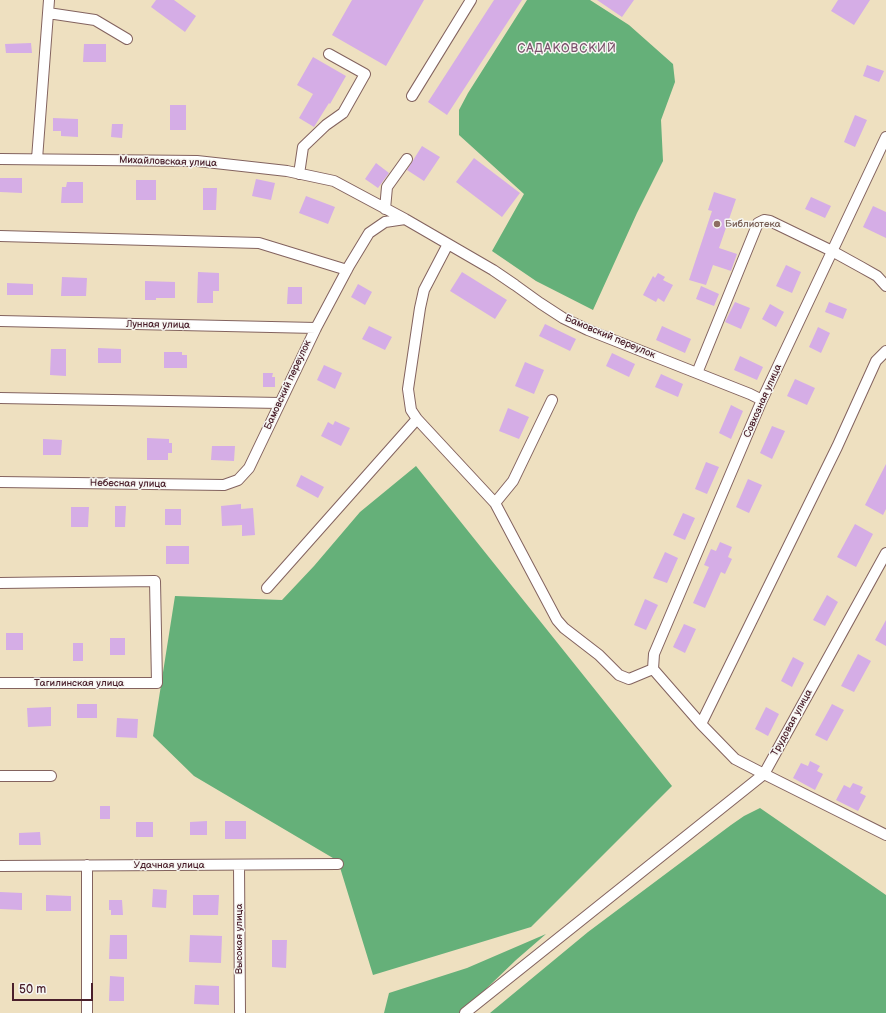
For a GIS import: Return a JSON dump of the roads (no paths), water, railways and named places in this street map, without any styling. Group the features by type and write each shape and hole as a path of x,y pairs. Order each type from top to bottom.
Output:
{"street":[{"path":"37,159 49,0"},
{"path":"412,96 471,0"},
{"path":"48,13 95,20 127,40"},
{"path":"299,174 303,147 326,125 343,113 365,74 329,54"},
{"name":"Совхозная улица","path":"653,669 654,654 762,400 886,137"},
{"name":"Михайловская улица","path":"0,159 197,161 287,171 334,181"},
{"path":"385,209 386,187 407,159"},
{"name":"Бамовский переулок","path":"334,181 405,219 515,284 563,318 588,330 762,400"},
{"name":"Бамовский переулок","path":"249,468 316,328 369,233 385,222 405,219"},
{"path":"697,373 758,223 764,220 770,221 832,251 877,276 886,286"},
{"path":"0,236 259,243 347,270"},
{"path":"448,244 424,290 408,389 411,410 417,419 495,503 557,620 564,628 599,655 619,675 629,679 653,669 701,724 735,759 886,834"},
{"name":"Лунная улица","path":"0,321 316,328"},
{"path":"701,724 837,447 876,361 886,351"},
{"path":"0,398 280,403"},
{"path":"495,503 513,481 552,400"},
{"path":"267,588 417,419"},
{"name":"Небесная улица","path":"0,482 224,485 238,480 249,468"},
{"name":"Трудовая улица","path":"764,774 886,553"},
{"name":"Тагилинская улица","path":"0,583 155,581 157,683 0,683"},
{"path":"465,1013 764,774"},
{"path":"0,776 51,776"},
{"name":"Удачная улица","path":"0,866 338,864"},
{"name":"Высокая улица","path":"239,865 240,1013"},
{"path":"87,866 87,1013"}],"place":[{"name":"Библиотека","path":"717,224"}],"district":[{"name":"САДАКОВСКИЙ","path":"567,49"}]}
